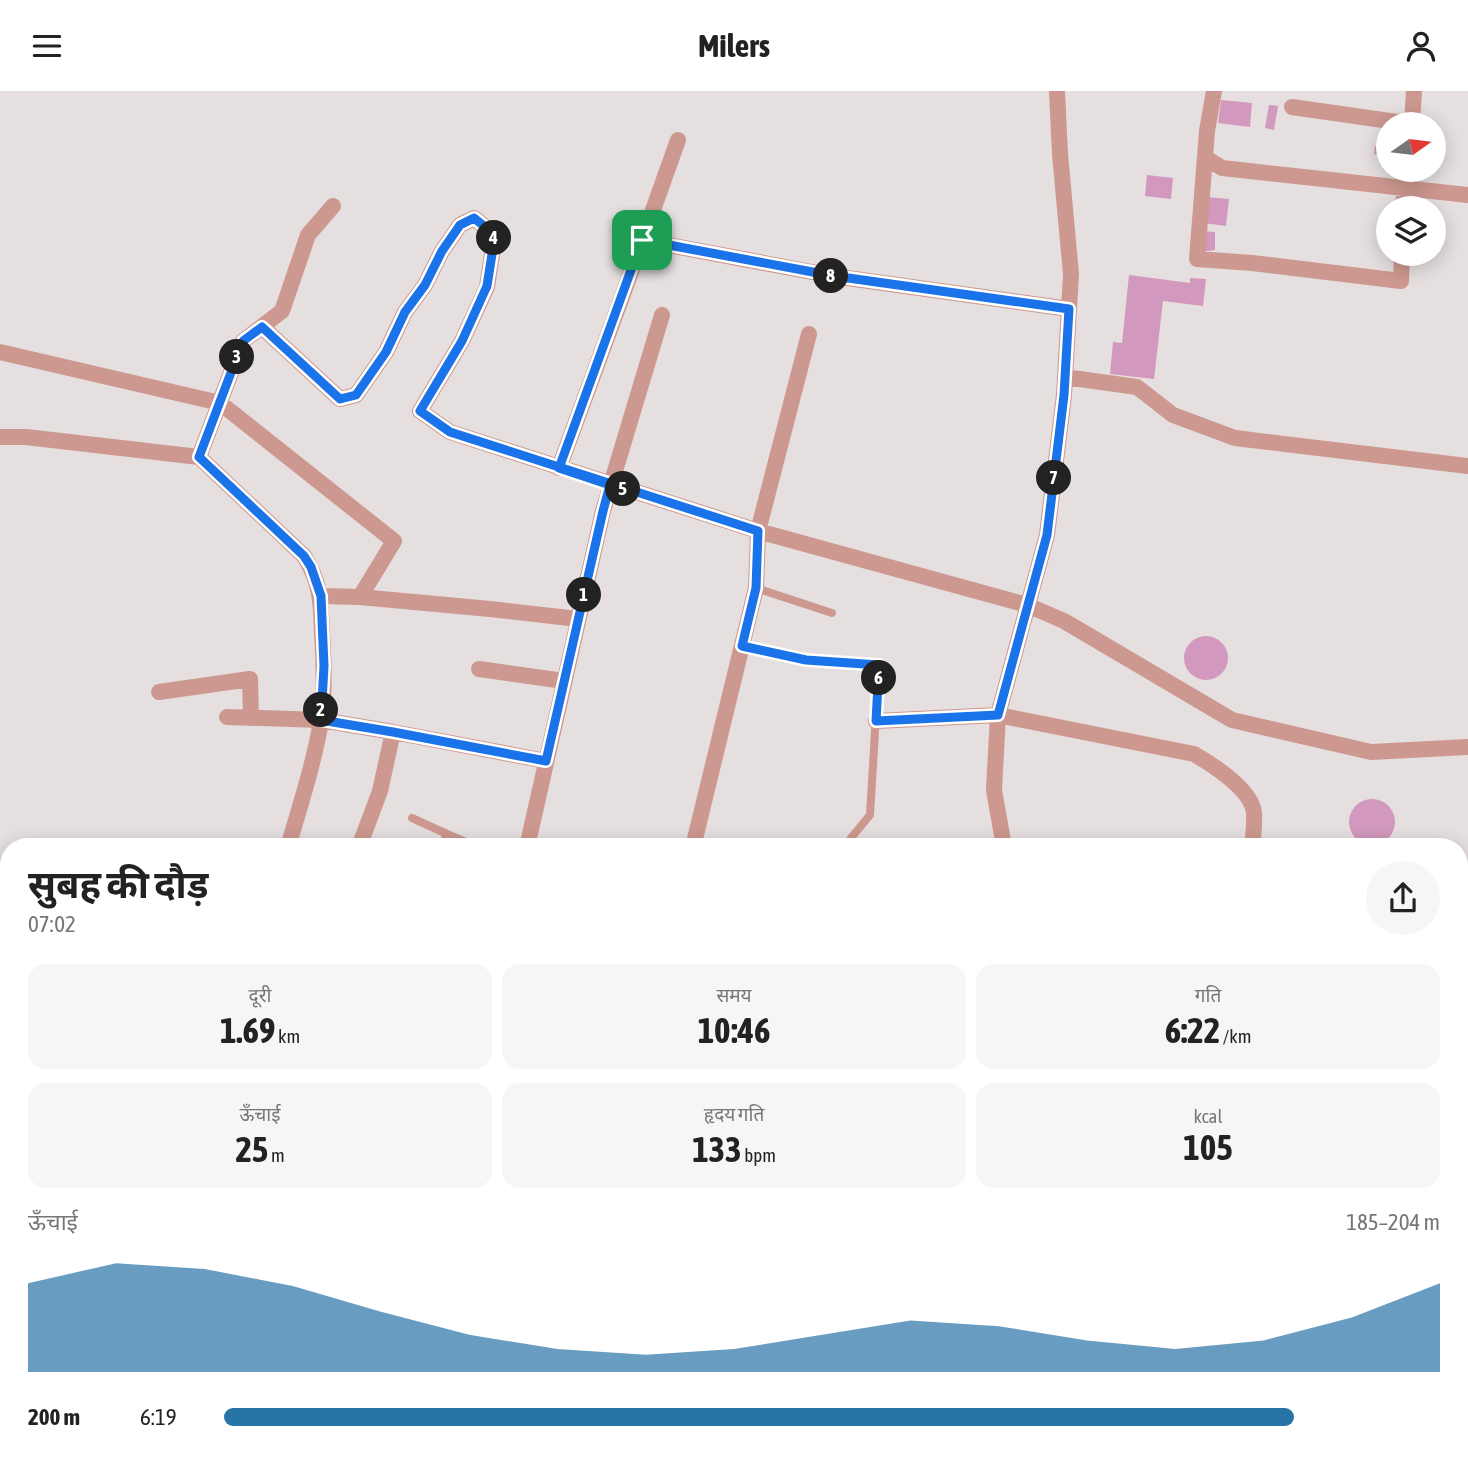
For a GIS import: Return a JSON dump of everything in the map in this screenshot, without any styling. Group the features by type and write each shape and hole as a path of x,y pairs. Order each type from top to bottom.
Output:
{"street":[{"path":"1002,838 994,790 998,715 1047,535 1064,395 1071,274 1057,91"},
{"path":"1214,91 1197,259 1401,281 1402,266"},
{"path":"1412,112 1414,91"},
{"path":"1292,107 1376,119"},
{"path":"559,468 678,140"},
{"path":"1206,159 1222,168 1468,195 1468,189"},
{"path":"1404,196 1405,182"},
{"path":"199,457 243,341 282,311 308,235 333,206"},
{"path":"262,327 340,399 356,395 386,352 405,312 425,285 442,251 460,225 474,218 495,235 487,286 462,341 420,411 450,432 758,531 1027,605 1064,621 1232,720 1371,752 1468,747"},
{"path":"642,240 834,276 1069,309"},
{"path":"529,838 603,511 662,315"},
{"path":"695,838 756,588 758,531 809,334"},
{"path":"0,352 220,403 394,541 360,597"},
{"path":"1065,377 1137,387 1173,415 1235,438 1468,465"},
{"path":"0,437 26,437 199,457 304,556 311,567 321,596 324,666 321,720 291,838"},
{"path":"321,596 360,597 578,619"},
{"path":"479,669 564,681"},
{"path":"159,692 250,679 251,718"},
{"path":"876,721 998,715 1195,754 1218,769 1250,799 1254,812 1253,838"},
{"path":"226,717 321,720 546,761"},
{"path":"362,838 380,791 393,732"}],"lane":[{"path":"756,588 832,613"},
{"path":"742,646 806,660 879,665 870,815 851,838"},
{"path":"412,818 457,838"},
{"path":"445,838 447,834"}],"building":[{"path":"1221,100 1252,103 1250,127 1218,123"},
{"path":"1269,105 1278,106 1274,130 1265,128"},
{"path":"1147,175 1173,178 1171,199 1145,196"},
{"path":"1206,197 1229,199 1226,226 1203,223"},
{"path":"1203,231 1215,232 1215,250 1201,252"},
{"path":"1129,275 1190,283 1190,278 1206,279 1203,306 1163,301 1154,379 1110,374 1113,342 1122,343"},
{"path":"1206,636 1222,642 1228,658 1222,674 1206,680 1190,674 1184,658 1190,642"},
{"path":"1363,801 1381,801 1393,813 1395,822 1388,838 1356,838 1351,831 1351,813"}],"route":[{"path":"642,240 559,468 610,485 546,761 321,720 324,666 321,596 311,567 304,556 199,457 243,341 262,327 340,399 356,395 386,352 405,312 425,285 442,251 460,225 474,218 495,235 487,286 462,341 420,411 450,432 610,485 758,531 756,588 742,646 806,660 879,665 876,721 998,715 1047,535 1064,395 1069,309 834,276 642,240"}]}
